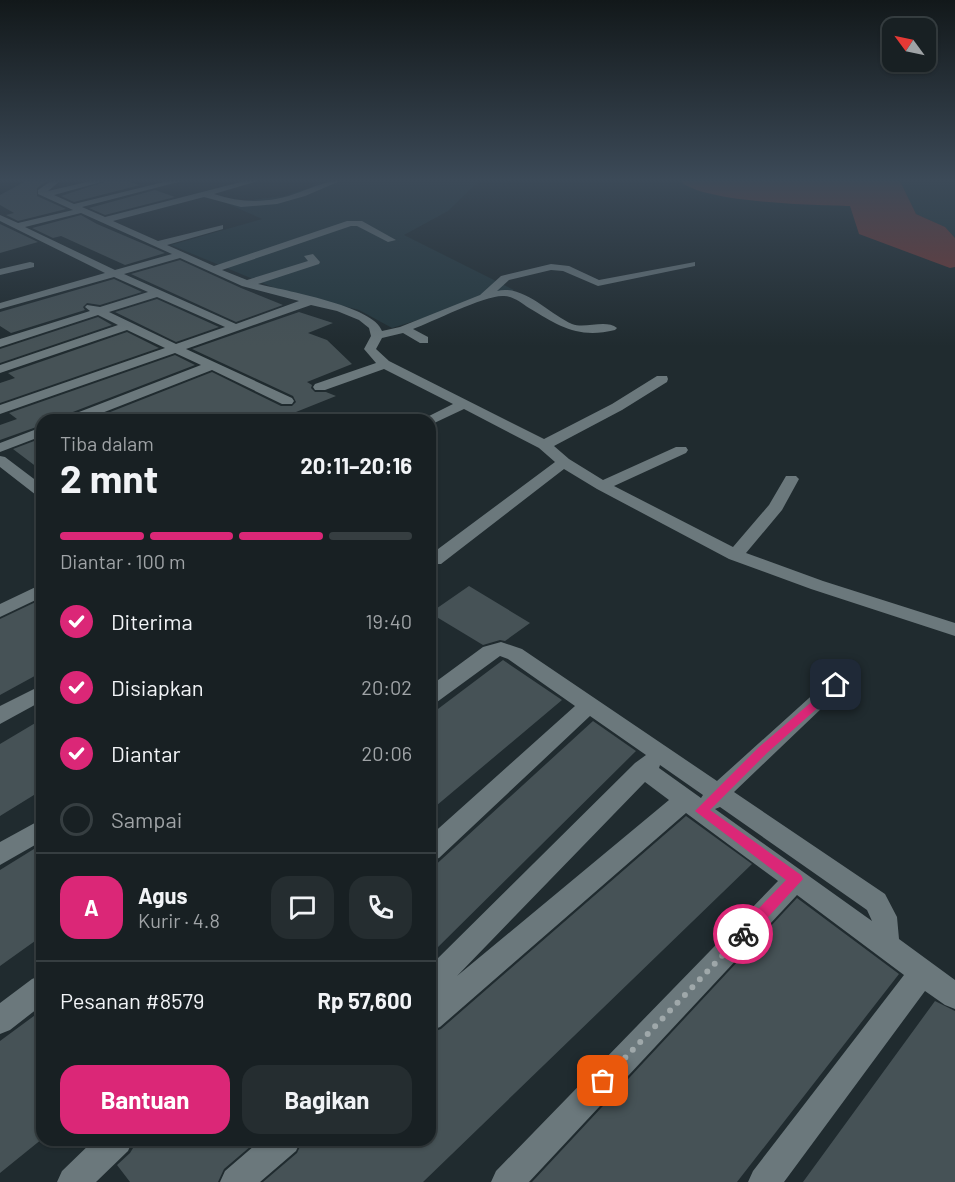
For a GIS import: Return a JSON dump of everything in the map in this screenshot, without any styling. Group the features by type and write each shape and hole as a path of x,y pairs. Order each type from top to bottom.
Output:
{"street":[{"path":"38,236 236,328"},
{"path":"142,236 211,270 246,284 311,301 363,318 375,327 377,336 370,349 375,357 385,364 544,445 564,462 602,486 735,555 817,585 955,630"},
{"path":"159,244 187,236"},
{"path":"211,270 311,236"},
{"path":"384,236 391,240"},
{"path":"0,306 181,255"},
{"path":"246,284 315,262 309,256"},
{"path":"481,298 505,278 551,267 565,268 598,283 691,264"},
{"path":"0,272 30,265"},
{"path":"0,336 153,291"},
{"path":"377,336 404,329 481,298 509,292 569,327 611,328"},
{"path":"0,410 311,301"},
{"path":"0,343 95,309 161,343 214,365 287,401"},
{"path":"0,369 128,326"},
{"path":"404,329 424,340"},
{"path":"0,400 161,343"},
{"path":"320,387 385,364"},
{"path":"87,414 214,365"},
{"path":"544,445 663,379"},
{"path":"436,418 464,404"},
{"path":"0,448 36,433"},
{"path":"602,486 681,450"},
{"path":"0,460 36,487"},
{"path":"436,559 564,462"},
{"path":"26,479 36,475"},
{"path":"735,555 776,507 791,479"},
{"path":"0,610 36,593"},
{"path":"436,692 490,652 501,649 514,654 589,705 652,761 694,805 955,996"},
{"path":"436,1012 694,805 719,793 836,685"},
{"path":"0,716 36,695"},
{"path":"436,845 589,705"},
{"path":"652,761 719,793 876,902 883,909 886,927 885,944"},
{"path":"436,979 652,761"},
{"path":"0,855 36,833"},
{"path":"507,1182 796,879"},
{"path":"764,1182 923,972"},
{"path":"0,1020 36,993"},
{"path":"73,1182 111,1146"},
{"path":"234,1182 268,1146"},
{"path":"234,1182 278,1146"}],"shaded area":[{"path":"202,236 406,236 514,290 392,328 359,310 277,289 171,245"},
{"path":"865,236 953,236 955,267 950,268"}],"building":[{"path":"0,236 26,236 38,242 0,253"},
{"path":"61,236 126,236 165,253 125,265"},
{"path":"180,260 283,305 236,322 131,274"},
{"path":"114,279 142,292 100,305 87,303 83,307 85,310 11,333 0,326 0,312"},
{"path":"157,299 219,327 176,342 115,312"},
{"path":"299,312 333,323 308,333 327,340 352,364 307,382 312,385 311,388 315,392 326,392 336,396 291,414 105,414 212,372 281,406 292,406 296,402 293,396 192,349"},
{"path":"98,317 112,325 0,363 0,349"},
{"path":"127,332 159,348 0,403 0,383 15,378 8,373"},
{"path":"175,355 195,365 68,414 36,414 36,427 0,440 0,425 17,419 9,413"},
{"path":"36,440 36,466 13,449"},
{"path":"469,586 530,623 505,641 500,640 483,645 436,617 436,609"},
{"path":"36,602 36,675 0,695 0,619"},
{"path":"503,660 562,700 436,806 436,710"},
{"path":"593,721 636,751 436,949 436,865"},
{"path":"36,723 36,794 0,816 0,744"},
{"path":"686,816 752,864 423,1182 263,1182 297,1153 300,1146 436,1146 436,1031 441,1029"},
{"path":"36,848 36,940 0,966 0,870"},
{"path":"797,898 899,974 737,1182 532,1182"},
{"path":"935,1001 955,1011 955,1182 803,1182"},
{"path":"36,1014 36,1144 0,1173 0,1041"},
{"path":"134,1146 251,1146 224,1169 218,1182 130,1182 117,1165"}],"way so far":[{"path":"603,1081 743,934"}],"route":[{"path":"743,934 796,879 702,811 763,750 836,685"}]}
